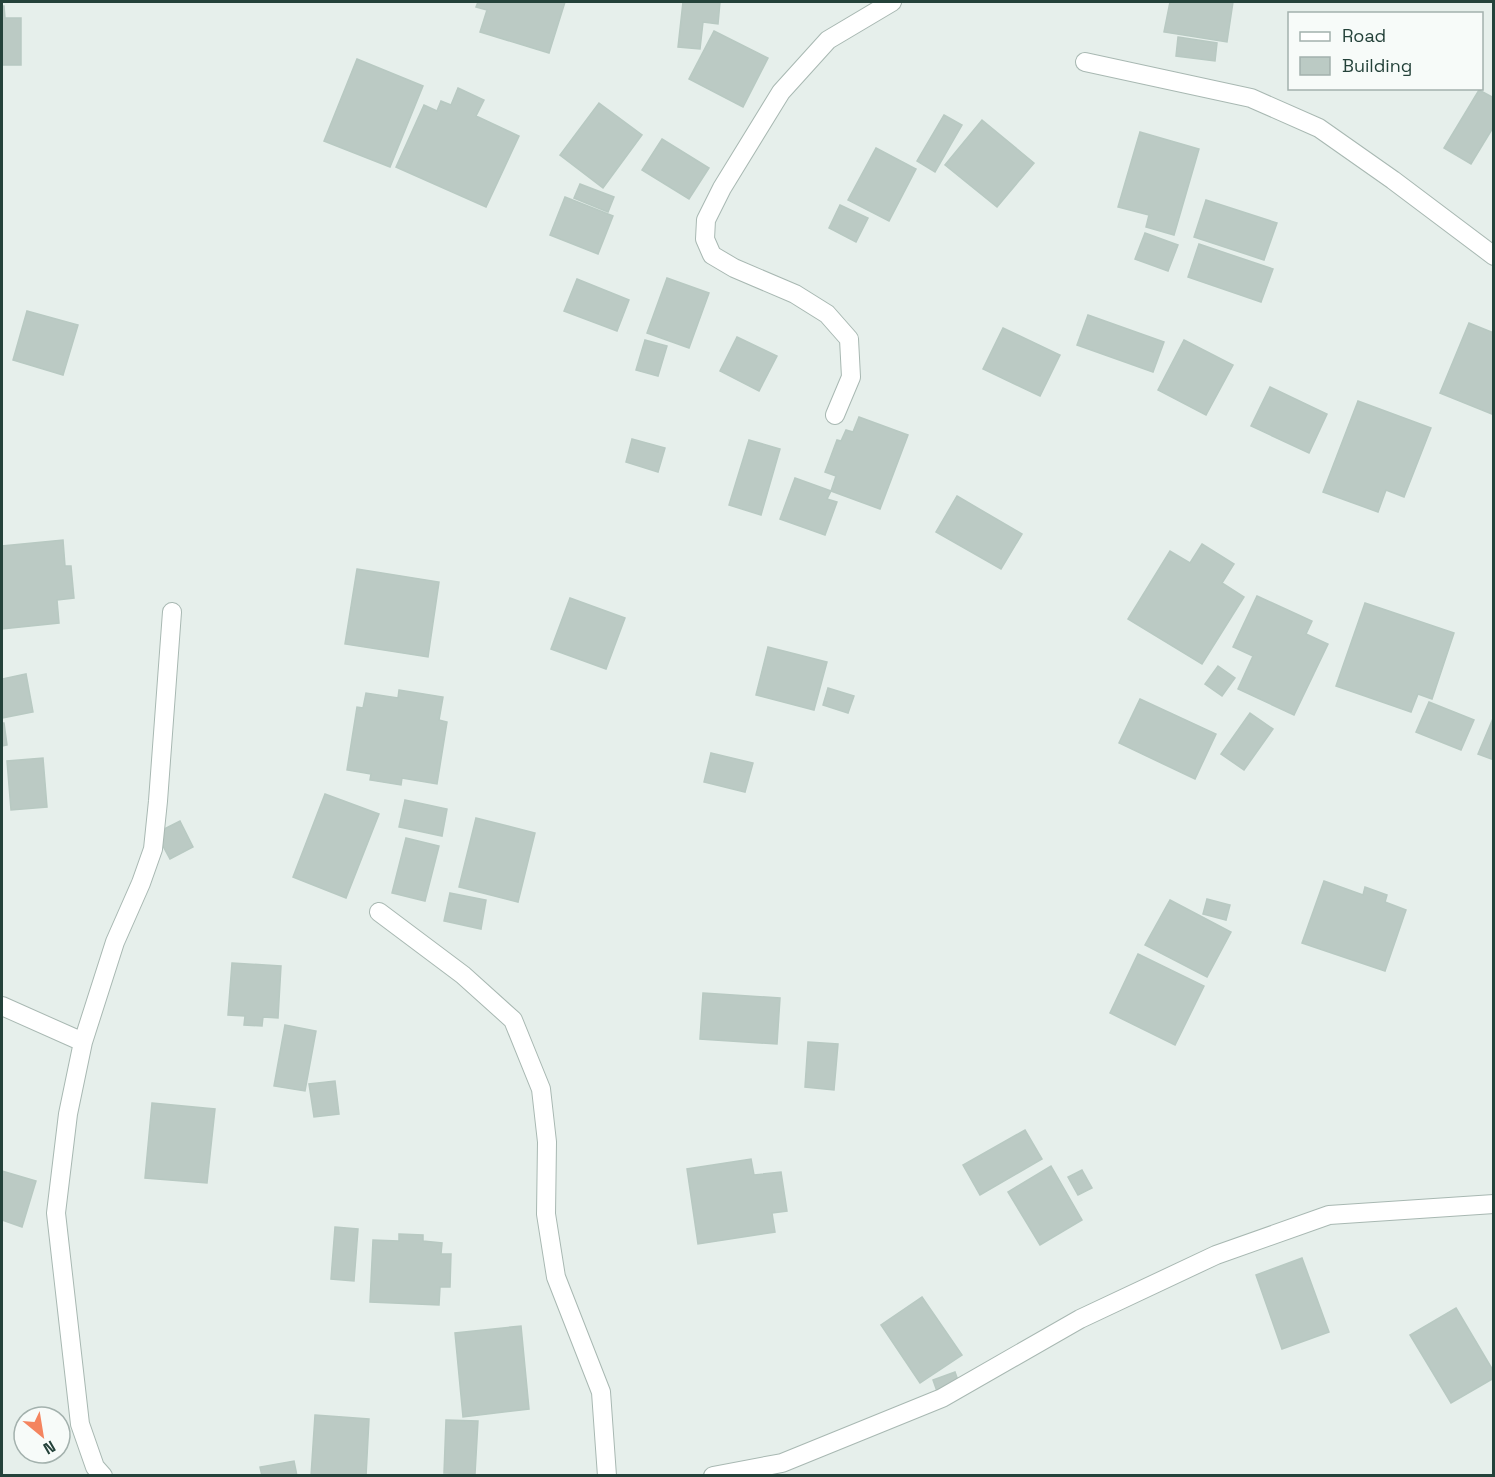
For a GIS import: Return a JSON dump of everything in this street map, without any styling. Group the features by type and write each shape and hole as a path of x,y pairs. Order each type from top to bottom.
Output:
{"street":[{"path":"835,415 851,377 849,339 827,314 795,294 734,268 712,255 705,239 706,220 722,188 782,92 828,40 892,2"},
{"path":"1085,62 1251,98 1319,128 1494,256"},
{"path":"103,1476 96,1467 80,1424 56,1213 68,1113 83,1042 115,942 153,849 172,612"},
{"path":"379,912 462,975 513,1020 542,1089 547,1142 546,1214 556,1277 601,1392 607,1476"},
{"path":"2,1006 83,1042"},
{"path":"713,1476 782,1463 942,1398 1080,1319 1216,1255 1329,1215 1494,1204"}],"building":[{"path":"478,2 565,2 549,53 480,32 487,10 476,7"},
{"path":"683,2 720,2 718,24 703,22 700,49 678,47"},
{"path":"1170,2 1233,2 1227,42 1164,32"},
{"path":"2,6 4,6 5,18 21,18 21,65 2,65"},
{"path":"714,31 768,58 743,107 689,79"},
{"path":"1178,37 1217,43 1215,61 1176,56"},
{"path":"357,59 423,86 390,167 324,141"},
{"path":"458,88 484,100 476,116 519,136 486,207 396,167 424,105 437,111 441,101 451,105"},
{"path":"1479,90 1494,98 1494,126 1471,164 1444,148"},
{"path":"599,103 642,135 603,188 560,155"},
{"path":"944,115 962,125 935,172 917,161"},
{"path":"982,120 1034,163 997,207 945,165"},
{"path":"1140,132 1199,149 1174,235 1146,227 1149,215 1118,207"},
{"path":"662,139 709,168 689,199 642,170"},
{"path":"876,148 916,169 889,221 848,200"},
{"path":"580,184 614,197 608,212 574,198"},
{"path":"565,197 613,216 598,254 550,235"},
{"path":"1206,200 1277,223 1264,260 1194,237"},
{"path":"840,205 868,218 856,242 829,228"},
{"path":"1145,233 1178,245 1168,271 1135,259"},
{"path":"1199,244 1273,269 1261,302 1188,277"},
{"path":"667,278 709,293 689,348 647,333"},
{"path":"577,279 629,300 617,331 564,311"},
{"path":"27,311 78,325 63,375 13,360"},
{"path":"1088,315 1164,342 1153,372 1077,345"},
{"path":"1469,323 1494,333 1494,415 1440,393"},
{"path":"1003,328 1060,355 1040,396 983,369"},
{"path":"737,337 777,356 759,391 720,371"},
{"path":"645,340 667,346 658,376 636,370"},
{"path":"1184,340 1233,365 1206,415 1158,390"},
{"path":"1270,387 1327,414 1309,453 1251,426"},
{"path":"1358,401 1431,428 1404,497 1386,490 1378,512 1323,492"},
{"path":"859,417 908,435 880,509 831,491 836,476 825,472 837,440 841,441 846,430 853,432"},
{"path":"632,439 665,448 658,472 626,462"},
{"path":"749,440 780,449 761,515 729,505"},
{"path":"795,478 831,491 827,499 837,502 825,535 780,519"},
{"path":"957,496 1022,534 1001,569 936,532"},
{"path":"63,540 65,566 71,566 74,598 57,600 59,623 2,629 2,546"},
{"path":"1202,544 1234,564 1222,583 1244,597 1202,664 1128,619 1170,551 1190,563"},
{"path":"357,569 439,582 428,657 345,644"},
{"path":"1257,596 1312,621 1306,634 1328,644 1294,715 1238,689 1253,656 1233,647"},
{"path":"570,598 625,618 606,669 551,649"},
{"path":"1365,603 1454,633 1432,699 1418,694 1411,712 1336,686"},
{"path":"768,647 827,662 814,710 756,695"},
{"path":"1218,666 1235,678 1222,696 1205,684"},
{"path":"26,674 33,712 2,718 2,679"},
{"path":"828,688 854,696 848,713 823,705"},
{"path":"399,690 443,697 439,720 447,722 437,784 402,778 401,785 370,780 371,774 347,770 357,707 363,708 366,693 398,698"},
{"path":"1140,699 1216,734 1195,779 1119,743"},
{"path":"1429,702 1474,720 1461,750 1416,732"},
{"path":"1250,713 1273,729 1244,770 1221,754"},
{"path":"1494,716 1494,760 1478,754"},
{"path":"2,723 4,723 7,745 2,746"},
{"path":"711,753 753,763 745,792 704,782"},
{"path":"43,758 47,807 11,810 7,761"},
{"path":"325,794 379,814 346,898 293,877"},
{"path":"405,800 447,809 442,836 399,827"},
{"path":"476,818 535,833 518,902 459,887"},
{"path":"180,821 193,847 170,859 156,833"},
{"path":"406,838 439,846 425,901 392,893"},
{"path":"1324,881 1363,895 1365,887 1387,895 1385,902 1406,910 1385,971 1302,943"},
{"path":"450,893 486,900 481,929 444,921"},
{"path":"1207,899 1230,905 1226,920 1203,914"},
{"path":"1170,900 1231,932 1207,977 1145,945"},
{"path":"1138,954 1204,986 1175,1045 1110,1013"},
{"path":"232,963 281,966 278,1018 263,1017 262,1026 244,1025 245,1016 228,1015"},
{"path":"703,993 780,998 777,1044 700,1039"},
{"path":"285,1025 316,1031 305,1091 274,1086"},
{"path":"808,1042 838,1044 834,1090 805,1087"},
{"path":"335,1081 339,1114 314,1117 309,1084"},
{"path":"152,1103 215,1109 207,1183 145,1178"},
{"path":"1025,1130 1042,1159 980,1195 963,1165"},
{"path":"751,1159 754,1175 781,1172 787,1211 772,1213 775,1232 698,1244 687,1169"},
{"path":"1051,1166 1082,1220 1040,1245 1008,1192"},
{"path":"1082,1170 1092,1188 1078,1195 1068,1177"},
{"path":"2,1171 36,1181 22,1227 2,1220"},
{"path":"335,1227 358,1229 354,1281 331,1279"},
{"path":"399,1234 423,1235 423,1241 442,1243 441,1254 451,1254 450,1287 440,1287 439,1305 370,1302 373,1240 399,1241"},
{"path":"1302,1258 1329,1332 1282,1349 1256,1275"},
{"path":"922,1297 962,1355 920,1383 881,1325"},
{"path":"1456,1308 1494,1372 1494,1378 1451,1403 1410,1335"},
{"path":"521,1326 529,1409 463,1417 455,1333"},
{"path":"955,1372 960,1386 938,1394 933,1380"},
{"path":"315,1415 369,1419 366,1476 311,1476"},
{"path":"446,1420 478,1421 475,1474 444,1473"},
{"path":"294,1461 297,1476 262,1476 260,1467"}]}
